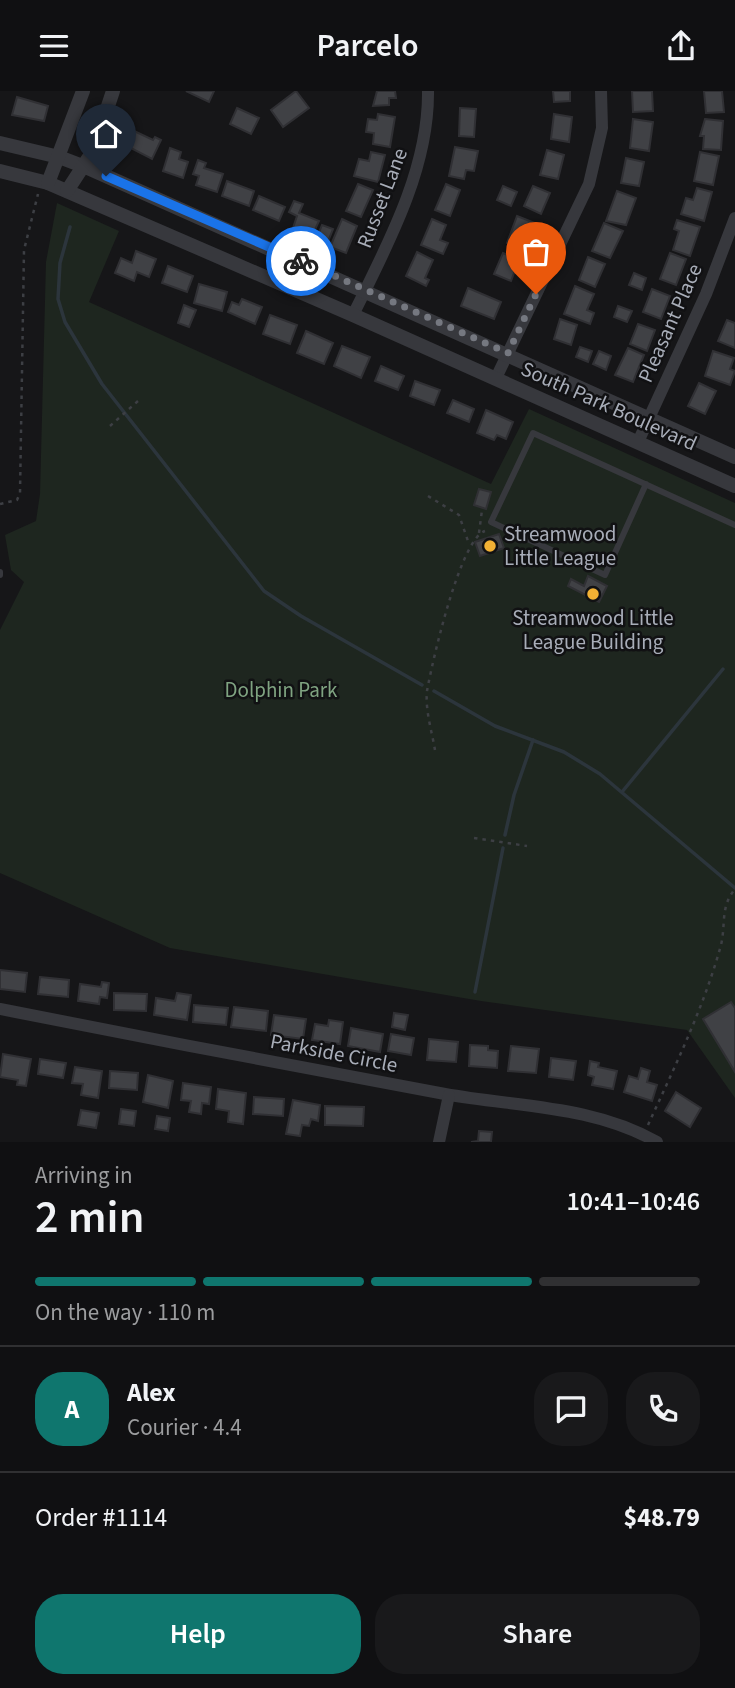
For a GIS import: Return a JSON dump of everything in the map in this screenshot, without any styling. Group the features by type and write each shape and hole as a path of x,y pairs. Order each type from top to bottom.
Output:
{"street":[{"path":"45,181 60,157 83,91"},
{"path":"67,191 85,167 113,91"},
{"name":"Russet Lane","path":"354,315 412,180 425,142 428,91"},
{"path":"496,378 589,184 602,128 601,91"},
{"name":"South Park Boulevard","path":"0,143 60,157 85,167 508,353 735,457"},
{"name":"South Park Boulevard","path":"0,171 45,181 354,315 735,486"},
{"name":"Pleasant Place","path":"638,442 706,294 735,218"},
{"name":"Parkside Circle","path":"0,1009 449,1095 572,1112 644,1134 657,1142"},
{"path":"439,1142 449,1095"}],"lane":[{"path":"646,484 605,575 491,521 533,433 625,473 735,525"}],"path":[{"path":"0,505 17,500 20,493 24,250 45,181"},
{"path":"110,426 138,401"},
{"path":"428,496 447,505 459,515 469,544"},
{"path":"479,533 482,510"},
{"path":"435,750 427,692 451,593 469,544 479,533 500,526"},
{"path":"474,838 527,846"},
{"path":"644,1134 689,1033 721,943 722,919 735,888"}],"green space":[{"name":"Dolphin Park","path":"57,203 119,231 89,302 491,484 529,409 735,503 735,1098 687,1030 481,1001 170,948 0,873 0,630 24,582 11,570 5,535 36,521 40,494 46,262"}],"building":[{"path":"186,91 214,91 209,102"},
{"path":"296,91 309,108 283,127 271,110"},
{"path":"377,91 395,91 396,98 389,98 389,105 373,106"},
{"path":"553,91 570,91 570,101 554,102"},
{"path":"632,91 652,91 653,111 633,112"},
{"path":"704,91 722,91 724,112 706,113"},
{"path":"17,97 48,106 44,121 12,115"},
{"path":"237,108 259,118 251,134 230,124"},
{"path":"460,108 476,109 474,137 459,136"},
{"path":"378,114 395,117 390,147 373,144 374,133 366,132 368,119 377,120"},
{"path":"554,114 572,117 569,142 551,139"},
{"path":"633,119 653,122 649,151 630,148"},
{"path":"705,119 723,121 721,150 703,149 704,136 700,136"},
{"path":"132,130 153,140 155,137 161,140 152,159 125,145"},
{"path":"455,147 478,151 474,171 466,170 464,179 449,176"},
{"path":"170,148 181,152 179,159 188,162 183,178 163,171"},
{"path":"547,150 564,155 558,179 540,175"},
{"path":"371,152 385,155 378,182 354,176 359,159 369,161"},
{"path":"700,152 719,156 713,185 694,181"},
{"path":"626,158 644,162 639,186 621,183"},
{"path":"198,160 206,163 204,168 223,174 217,192 196,185 199,176 193,174"},
{"path":"227,181 254,191 249,206 222,196"},
{"path":"358,184 373,190 361,217 346,211"},
{"path":"446,184 460,190 450,216 435,210"},
{"path":"503,186 517,192 511,206 497,200"},
{"path":"533,186 550,193 541,214 524,206"},
{"path":"697,188 712,192 704,221 681,214 686,198 693,200"},
{"path":"617,191 636,198 626,225 606,221"},
{"path":"259,196 285,207 279,221 253,210"},
{"path":"294,201 303,204 299,213 319,221 312,236 293,228 297,216 289,212"},
{"path":"517,216 535,223 525,250 507,243"},
{"path":"342,219 357,226 346,253 330,247"},
{"path":"432,219 446,225 440,240 448,243 443,254 421,245"},
{"path":"677,220 700,227 690,256 673,250 679,231 674,229"},
{"path":"604,223 623,231 610,258 592,251"},
{"path":"322,225 333,229 327,244 316,240"},
{"path":"136,251 156,259 149,277 137,272 134,281 115,273 121,258 132,263"},
{"path":"417,252 433,260 425,278 429,280 426,286 406,276"},
{"path":"503,253 519,260 511,281 494,274"},
{"path":"670,253 686,259 676,285 660,279"},
{"path":"588,257 605,264 595,287 579,280"},
{"path":"168,266 193,276 187,292 162,283"},
{"path":"634,273 646,278 642,290 629,285"},
{"path":"199,284 227,292 222,311 194,303"},
{"path":"575,286 594,294 587,310 594,313 590,324 564,314"},
{"path":"468,288 501,302 494,319 461,306"},
{"path":"652,289 670,296 661,319 643,312"},
{"path":"242,299 262,307 255,324 228,312 232,302 239,305"},
{"path":"184,305 196,310 189,327 178,323"},
{"path":"618,306 632,311 627,322 614,317"},
{"path":"270,315 297,325 290,344 263,334"},
{"path":"560,319 577,325 571,345 554,339"},
{"path":"727,320 735,323 735,348 718,341"},
{"path":"638,324 655,330 647,351 630,344"},
{"path":"306,331 333,343 324,364 297,353"},
{"path":"342,346 370,357 361,378 334,366"},
{"path":"580,347 592,351 588,362 576,357"},
{"path":"628,348 644,355 633,382 615,375"},
{"path":"599,351 611,356 606,370 593,364"},
{"path":"713,351 734,358 730,369 735,371 730,385 705,376"},
{"path":"381,366 404,376 398,390 375,381"},
{"path":"415,381 440,390 434,405 410,396"},
{"path":"699,383 716,391 705,414 688,406"},
{"path":"453,400 474,409 469,422 447,413"},
{"path":"486,410 513,422 506,439 497,435 494,440 477,433"},
{"path":"479,489 491,492 486,509 474,505"},
{"name":"Streamwood Little League","path":"499,534 504,548 480,556 475,542"},
{"name":"Streamwood Little League Building","path":"588,576 607,586 599,602 568,586 571,579 584,586"},
{"path":"0,970 27,973 25,992 0,989"},
{"path":"40,977 69,980 68,997 38,994"},
{"path":"102,982 109,983 107,998 100,997 99,1004 78,1001 80,984 101,987"},
{"path":"114,993 147,994 146,1011 114,1010"},
{"path":"177,993 191,995 187,1020 154,1015 156,998 175,1001"},
{"path":"731,1002 735,1008 735,1072 703,1019"},
{"path":"194,1005 228,1008 226,1025 193,1022"},
{"path":"234,1007 268,1011 266,1031 231,1027"},
{"path":"394,1013 408,1015 405,1030 392,1027"},
{"path":"274,1015 306,1019 303,1039 271,1035"},
{"path":"329,1020 343,1022 340,1044 312,1040 315,1024 328,1026"},
{"path":"351,1028 383,1034 380,1052 348,1046"},
{"path":"391,1034 414,1038 411,1055 388,1051"},
{"path":"429,1039 458,1042 456,1062 427,1060"},
{"path":"470,1045 488,1046 488,1050 498,1051 497,1068 469,1066"},
{"path":"511,1046 539,1049 536,1073 508,1071"},
{"path":"3,1054 31,1059 26,1086 17,1085 18,1080 0,1077"},
{"path":"551,1058 576,1061 573,1080 549,1077"},
{"path":"40,1059 66,1063 63,1078 38,1074"},
{"path":"590,1061 599,1063 598,1067 617,1071 613,1089 592,1085 594,1077 588,1075"},
{"path":"75,1067 102,1071 98,1098 81,1095 83,1084 72,1083"},
{"path":"641,1068 650,1071 647,1082 657,1085 652,1101 624,1092 629,1076 638,1079"},
{"path":"110,1071 138,1073 137,1090 109,1088"},
{"path":"148,1075 173,1081 168,1108 143,1102"},
{"path":"183,1083 211,1087 209,1104 202,1103 201,1114 189,1112 191,1101 181,1100"},
{"path":"218,1089 246,1093 243,1124 228,1122 229,1111 216,1109"},
{"path":"676,1092 701,1108 690,1127 665,1111"},
{"path":"254,1097 284,1099 283,1116 253,1114"},
{"path":"293,1100 320,1105 318,1121 311,1119 309,1126 302,1125 300,1136 286,1134"},
{"path":"325,1106 364,1107 363,1126 325,1125"},
{"path":"121,1109 136,1111 134,1126 119,1124"},
{"path":"81,1110 99,1113 96,1128 78,1125"},
{"path":"157,1116 170,1118 168,1131 155,1129"},
{"path":"479,1131 492,1132 491,1142 471,1142 478,1141"}],"waterway":[{"path":"70,227 60,263 58,299 65,322 102,384 264,591 301,616 422,685"},
{"path":"622,792 723,669"},
{"path":"434,691 495,726 564,752 600,774 735,888"},
{"path":"505,835 514,795 533,740"},
{"path":"475,992 503,848"}],"way so far":[{"path":"301,261 508,353 536,294"}],"place":[{"name":"Streamwood Little League","path":"490,546"},
{"name":"Streamwood Little League Building","path":"593,594"}],"route":[{"path":"106,176 301,261"}]}
